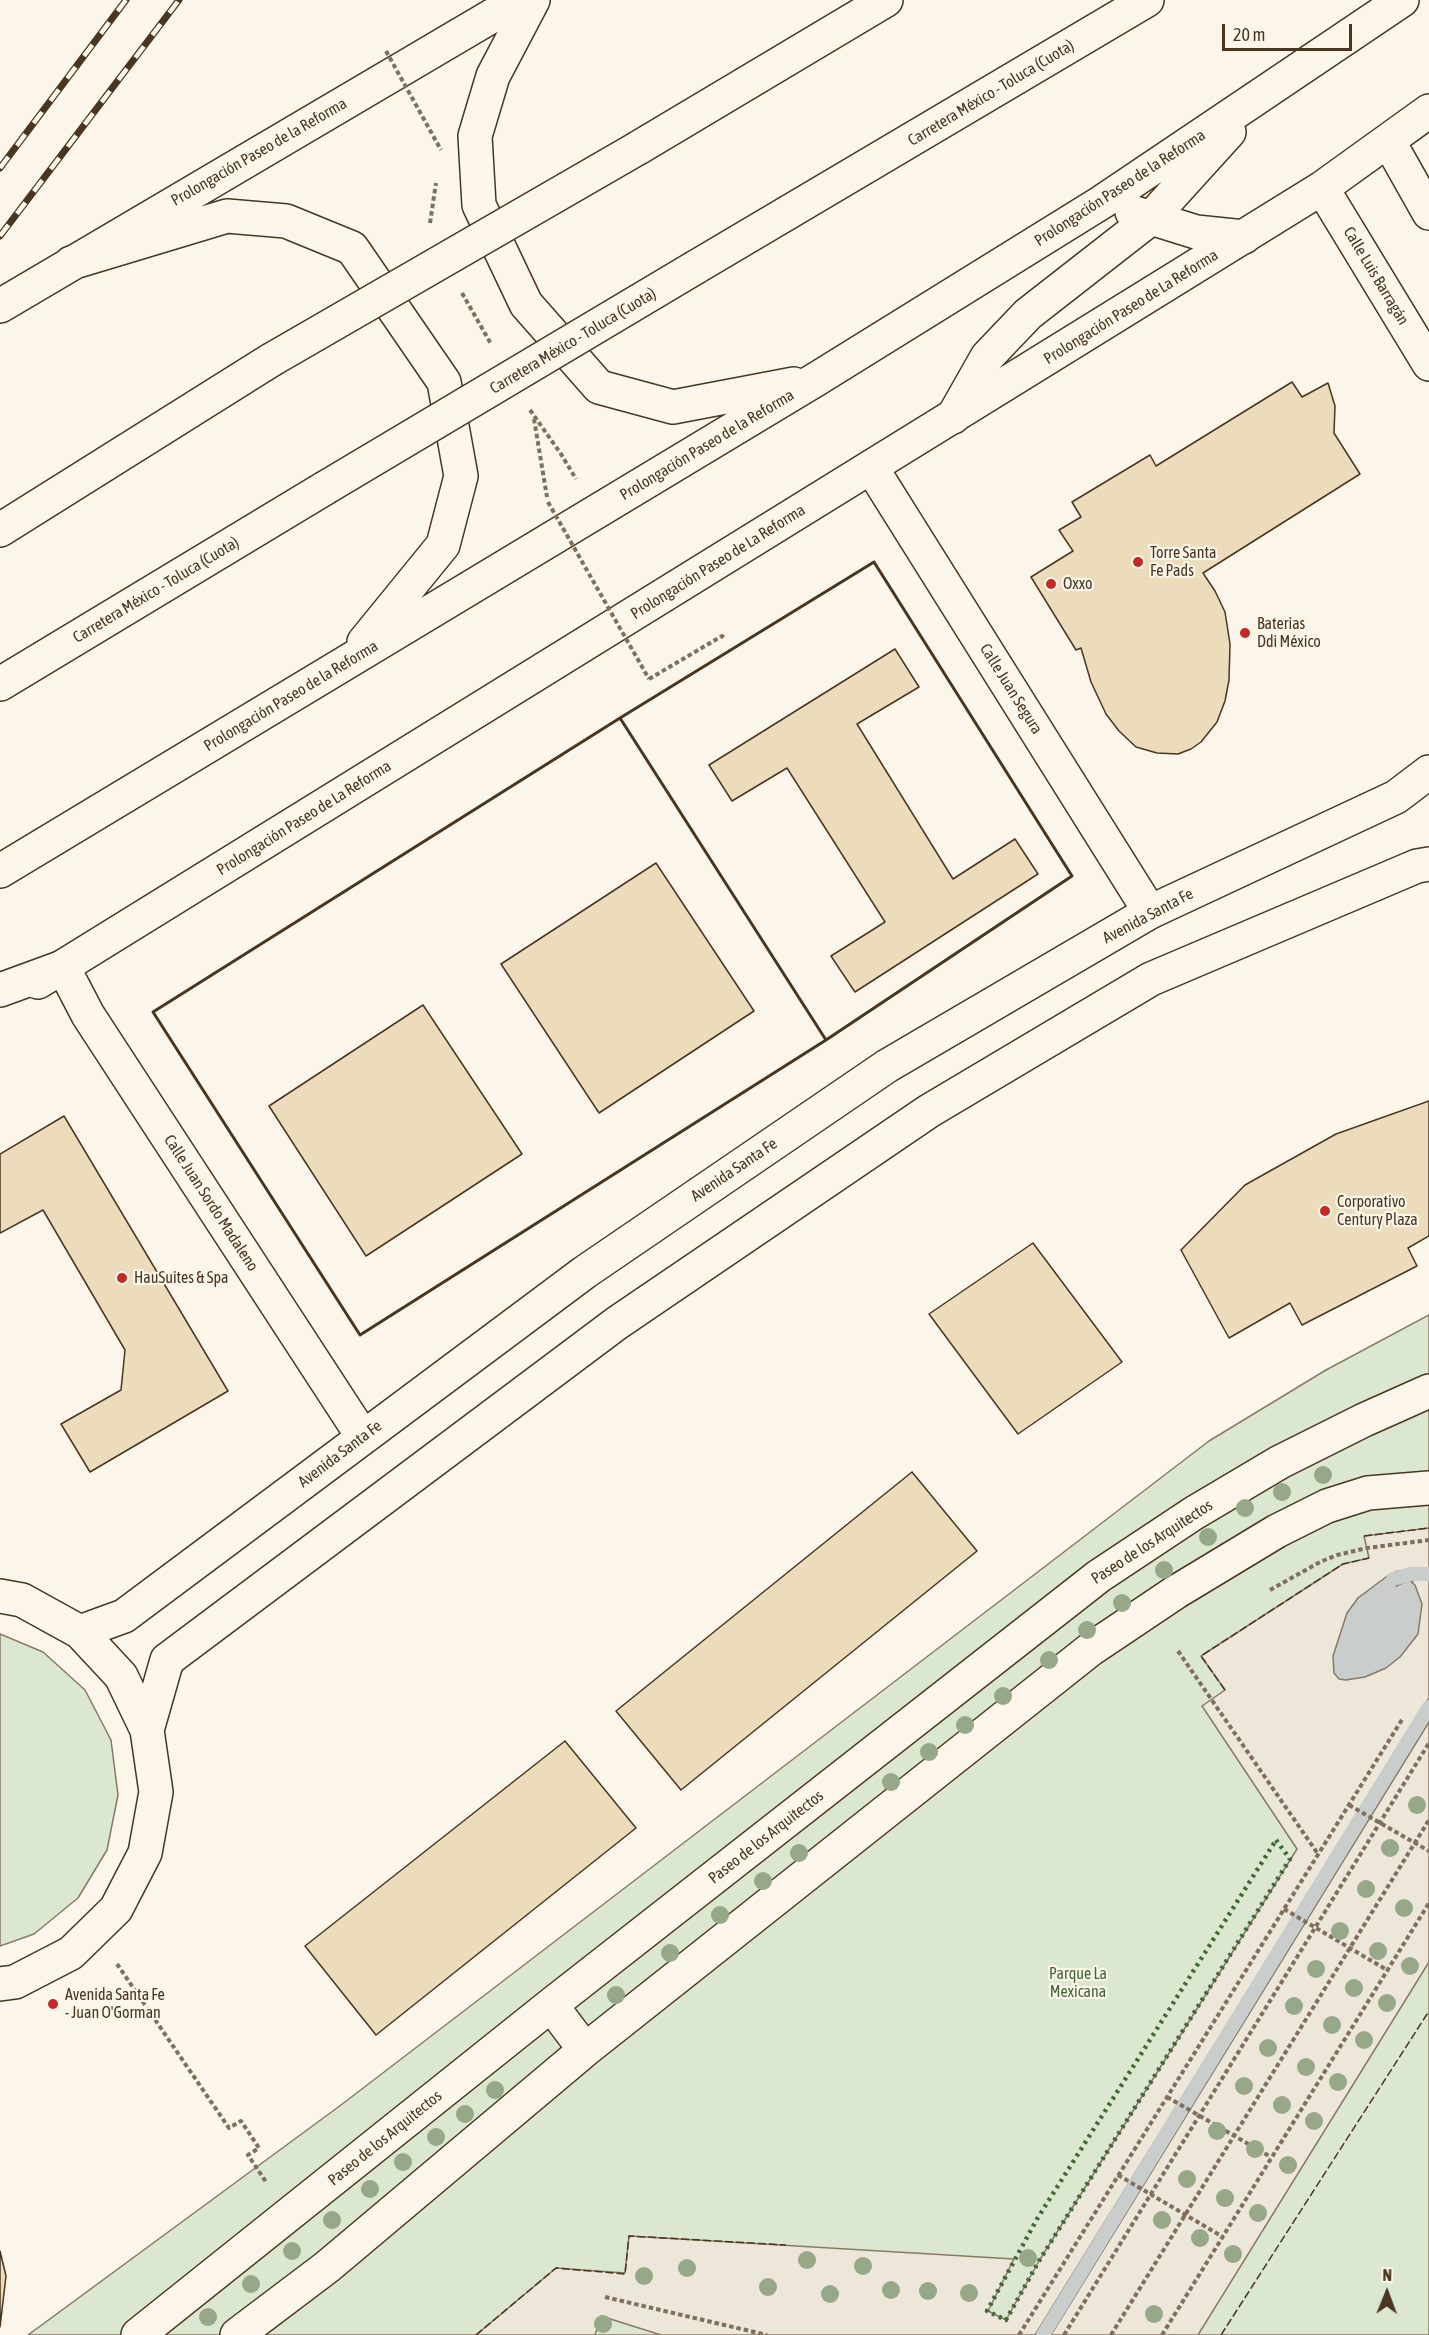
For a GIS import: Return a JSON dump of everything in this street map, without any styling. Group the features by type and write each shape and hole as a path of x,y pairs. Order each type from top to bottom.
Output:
{"main road":[{"name":"Prolongación Paseo de la Reforma","path":"0,306 519,0"},
{"path":"533,0 494,76 475,136 479,204 526,304 599,387 673,406 815,380"},
{"path":"0,530 271,360 638,148 886,0"},
{"name":"Carretera México - Toluca (Cuota)","path":"0,684 325,488 1147,0"},
{"name":"Prolongación Paseo de la Reforma","path":"0,872 815,380 1102,202 1402,0"},
{"path":"953,417 987,357 1028,314 1151,218 1262,94"},
{"name":"Prolongación Paseo de La Reforma","path":"0,1004 1244,237 1322,188 1429,111"},
{"path":"1389,142 1429,213"},
{"name":"Calle Luis Barragán","path":"1322,188 1429,364"},
{"path":"1102,202 1196,232 1244,237"},
{"path":"71,263 227,216 286,221 352,248 444,382 460,476 443,545 349,661"},
{"name":"Calle Juan Segura","path":"871,467 1150,912"},
{"name":"Avenida Santa Fe","path":"80,1632 124,1616 585,1272 887,1066 1150,912 1396,797 1429,772"},
{"path":"147,1730 167,1660 617,1323 929,1111 1151,978 1417,866 1429,864"},
{"path":"0,990 63,967"},
{"name":"Calle Juan Sordo Madaleno","path":"63,967 88,1015 363,1437"},
{"name":"Paseo de los Arquitectos","path":"138,2335 551,2005 1099,1576 1194,1513 1280,1462 1429,1391"},
{"path":"237,2335 327,2267 585,2050 1101,1643 1176,1592 1277,1531 1327,1506 1368,1493 1429,1488"},
{"path":"0,1596 22,1600 80,1632 121,1676 147,1730 156,1792 146,1854 117,1909 71,1953 15,1982 0,1984"},
{"path":"551,2005 585,2050"}],"path":[{"path":"386,51 441,150 439,160"},
{"path":"428,234 436,181"},
{"path":"457,285 493,346"},
{"path":"528,408 577,480"},
{"path":"534,418 548,502 649,679 723,638"},
{"path":"1270,1590 1337,1555 1367,1548 1429,1540"},
{"path":"1178,1651 1318,1854"},
{"path":"1018,2335 1404,1718"},
{"path":"1064,2335 1429,1743"},
{"path":"1349,1805 1429,1851"},
{"path":"1111,2335 1429,1820"},
{"path":"1162,2335 1429,1903"},
{"path":"1284,1909 1388,1970"},
{"path":"94,1931 230,2128 241,2121 258,2148 248,2156 257,2168"},
{"path":"1167,2097 1272,2157"},
{"path":"1118,2175 1223,2236"},
{"path":"605,2297 766,2335"}],"green space":[{"name":"Parque La Mexicana","path":"1429,1315 1429,2335 28,2335 341,2105 1209,1441 1326,1370"},
{"path":"0,1634 43,1652 85,1690 111,1740 118,1795 107,1850 78,1898 34,1934 0,1946"}],"shaded area":[{"path":"1429,1528 1429,1568 1397,1571 1358,1598 1413,1582 1409,1580 1429,1579 1429,1698 1035,2335 661,2335 601,2316 595,2335 476,2335 556,2268 625,2273 629,2236 1014,2259 988,2311 1006,2320 1039,2261 1297,1849 1202,1706 1225,1690 1201,1656 1343,1564 1369,1558 1364,1536"},
{"path":"1390,1574 1396,1586 1409,1580 1415,1585 1422,1604 1418,1634 1400,1657 1386,1668 1365,1677 1339,1679 1334,1673 1333,1656 1347,1613 1358,1598"},
{"path":"1429,1722 1429,1962 1198,2335 1051,2335"}],"building":[{"name":"Torre Santa Fe Pads","path":"1292,382 1302,397 1328,383 1335,406 1334,433 1360,474 1203,573 1225,612 1230,644 1229,680 1225,701 1217,722 1201,742 1178,754 1157,753 1136,747 1119,731 1106,714 1091,682 1081,648 1076,650 1031,577 1073,551 1059,530 1081,517 1072,502 1150,455 1156,466"},
{"path":"895,649 919,687 857,724 953,879 1015,839 1038,874 855,992 831,956 885,922 787,768 732,801 709,765"},
{"path":"656,863 754,1011 599,1113 501,964"},
{"path":"423,1005 522,1154 366,1256 269,1106"},
{"name":"Corporativo Century Plaza","path":"1429,1101 1429,1236 1408,1248 1417,1266 1302,1325 1290,1303 1229,1338 1181,1250 1245,1185 1336,1134"},
{"name":"HauSuites & Spa","path":"64,1116 228,1391 90,1472 61,1424 121,1390 125,1350 43,1210 0,1233 0,1154"},
{"path":"1033,1243 1122,1362 1018,1434 929,1314"},
{"path":"912,1472 977,1551 681,1790 616,1711"},
{"path":"565,1741 636,1828 376,2035 305,1946"},
{"path":"0,2251 6,2276 0,2327"}],"waterway":[{"path":"1393,1579 1411,1574 1429,1574"},
{"path":"1043,2335 1429,1707"}],"railway":[{"path":"0,168 126,0"},
{"path":"0,236 179,0"}],"hedge":[{"path":"1276,1840 1290,1859 1039,2261 1006,2320 987,2311 1037,2219 1276,1840"}],"fence":[{"path":"1364,1536 1429,1528"},
{"path":"1225,1690 1201,1656 1343,1564 1369,1558"},
{"path":"1221,2335 1429,2011"},
{"path":"476,2335 556,2268 625,2274 629,2236 786,2245"}],"wall":[{"path":"874,562 1072,876 826,1040 620,718 874,562"},
{"path":"620,718 826,1040 360,1335 153,1012 620,718"}],"place":[{"name":"Torre Santa Fe Pads","path":"1138,562"},
{"name":"Oxxo","path":"1051,584"},
{"name":"Baterias Ddi México","path":"1245,633"},
{"name":"Corporativo Century Plaza","path":"1325,1211"},
{"name":"HauSuites & Spa","path":"122,1278"},
{"name":"Avenida Santa Fe - Juan O'Gorman","path":"53,2004"}]}
